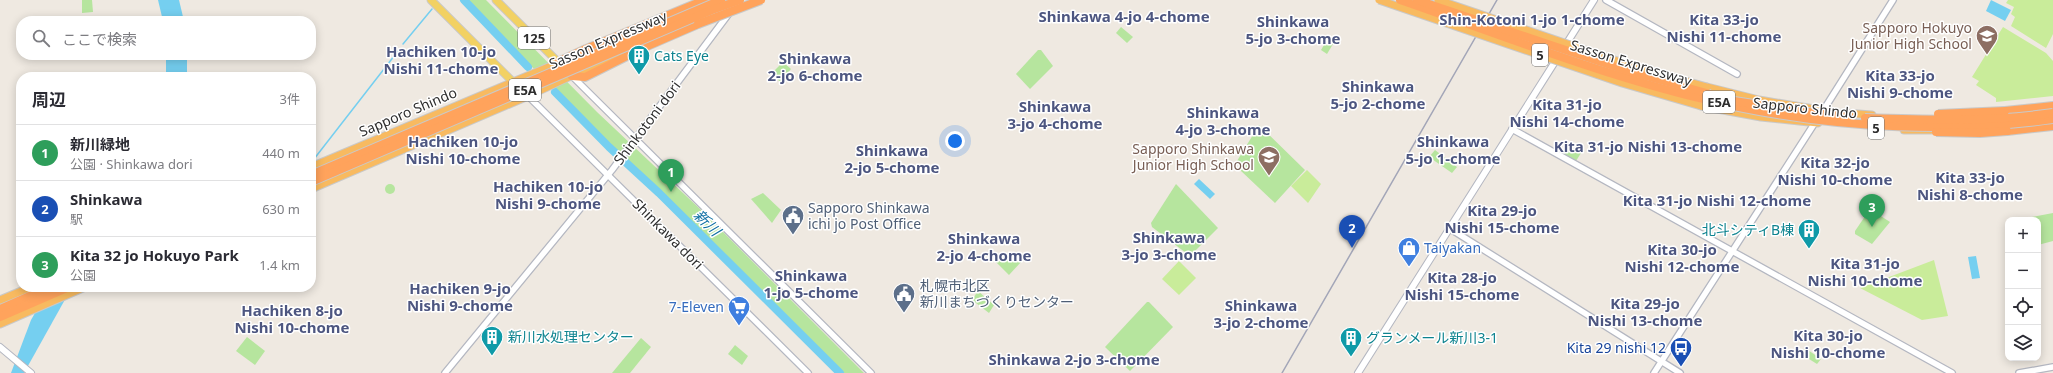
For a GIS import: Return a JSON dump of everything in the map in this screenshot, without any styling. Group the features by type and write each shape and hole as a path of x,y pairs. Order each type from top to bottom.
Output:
{"highway":[{"path":"558,62 601,42 705,0"},
{"name":"Sapporo Shindo","path":"316,165 512,81 558,62 581,56 715,0"},
{"name":"Sasson Expressway","path":"316,173 722,0"},
{"path":"316,187 528,96 623,52 738,2 751,0"},
{"path":"572,76 585,76 645,47 698,24 761,0"},
{"name":"Sapporo Shindo","path":"1379,0 1622,83 1701,106 1761,117 1918,131 1998,127 2053,120"},
{"name":"Sasson Expressway","path":"1400,0 1513,40 1669,90 1744,108 1805,118 1889,125 1967,126 2053,120"},
{"name":"Sasson Expressway","path":"1417,0 1628,71 1733,101 1797,111 1864,118 1967,119 2053,113"},
{"name":"Sapporo Shindo","path":"1438,0 1632,66 1759,100 1823,110 1882,116 1937,117 2017,114 2053,109"},
{"name":"Sasson Expressway","path":"316,180 705,13 738,2"},
{"path":"623,52 645,47"},
{"path":"1864,118 2005,111 2053,106"},
{"path":"1889,125 1932,131 1980,133 2053,126"},
{"path":"0,300 20,292"},
{"path":"0,309 39,292"},
{"path":"0,317 58,292"},
{"path":"0,324 74,292"}],"main road":[{"path":"431,0 528,96"},
{"name":"125","path":"496,0 572,76"},
{"path":"1358,373 1594,0"},
{"path":"0,347 31,373"}],"street":[{"path":"1606,0 1737,74"},
{"path":"1654,373 1733,252 1893,0"},
{"name":"Shinkotoni dori","path":"445,373 612,170 738,2"},
{"path":"572,76 871,373"},
{"name":"Shinkawa dori","path":"528,96 808,373"},
{"path":"1512,129 1952,373"},
{"path":"1449,228 1680,373"},
{"path":"2019,373 2053,367"}],"green space":[{"path":"82,0 92,0 93,12 82,13"},
{"path":"467,0 486,0 597,112 700,209 864,373 843,373 529,64"},
{"path":"2008,0 2053,0 2053,34 2046,48 2011,26 2015,17 2011,14 2014,7 2006,3"},
{"path":"1121,27 1133,37 1127,43 1116,33"},
{"path":"2003,27 2046,53 2053,61 2053,96 1996,102 1996,98 1976,85 1979,81 1972,77"},
{"path":"1327,40 1333,44 1327,54 1321,50"},
{"path":"1038,50 1041,50 1053,66 1030,89 1016,74"},
{"path":"783,62 791,69 780,82 772,73"},
{"path":"1259,125 1305,170 1275,203 1240,170 1243,167 1237,161"},
{"path":"1567,145 1581,153 1576,161 1563,153"},
{"path":"1435,150 1457,167 1452,173 1429,157"},
{"path":"1307,170 1321,184 1308,203 1291,186"},
{"path":"388,184 392,184 394,185 394,193 388,194 385,191 385,187"},
{"path":"1176,184 1218,228 1190,256 1152,227 1151,223"},
{"path":"763,193 781,210 772,223 751,199"},
{"path":"1870,209 1890,222 1872,244 1855,234 1855,231"},
{"path":"2053,213 2053,241 2041,244 2041,217 2032,217"},
{"path":"1007,254 1010,257 1013,254 1021,262 1009,275 994,260 999,255 1002,258"},
{"path":"1934,260 1948,316 1922,320 1860,288"},
{"path":"1179,261 1196,278 1179,295 1162,279"},
{"path":"978,291 994,305 989,313 972,300"},
{"path":"1147,302 1149,302 1173,327 1130,371 1105,347"},
{"path":"247,337 265,351 255,365 236,351"},
{"path":"641,338 651,347 630,373 612,373"},
{"path":"735,345 748,356 742,365 728,354"},
{"path":"1805,348 1821,359 1817,364 1801,354"}],"water":[{"path":"158,0 179,0 183,16 162,16"},
{"path":"1991,0 2011,10 2005,21 1986,11"},
{"path":"166,60 187,60 187,72 166,72"},
{"path":"1199,179 1215,194 1210,199 1194,184"},
{"path":"1976,256 1980,278 1972,279 1968,257"},
{"path":"47,292 69,292 24,373 11,373 31,320"}],"waterway":[{"name":"新川","path":"464,0 528,67"},
{"path":"403,44 432,9"},
{"path":"316,156 398,51"},
{"name":"新川","path":"555,92 609,147 659,193 840,373"}],"railway":[{"path":"1282,373 1497,0"}],"place":[{"name":"Sapporo Hokuyo Junior High School","path":"1987,56"},
{"name":"Cats Eye","path":"639,76"},
{"name":"Sapporo Shinkawa Junior High School","path":"1269,176"},
{"name":"新川緑地","path":"671,192"},
{"name":"Kita 32 jo Hokuyo Park","path":"1872,227"},
{"name":"Sapporo Shinkawa ichi jo Post Office","path":"793,236"},
{"name":"Shinkawa","path":"1352,248"},
{"name":"北斗シティB棟","path":"1809,250"},
{"name":"Taiyakan","path":"1409,268"},
{"name":"札幌市北区 新川まちづくりセンター","path":"904,314"},
{"name":"7-Eleven","path":"739,326"},
{"name":"新川水処理センター","path":"492,356"},
{"name":"グランメール新川3-1","path":"1351,358"},
{"name":"Kita 29 nishi 12","path":"1681,368"}],"district":[{"name":"Shinkawa 4-jo 4-chome","path":"1124,17"},
{"name":"Shin-Kotoni 1-jo 1-chome","path":"1532,20"},
{"name":"Kita 33-jo Nishi 11-chome","path":"1724,28"},
{"name":"Shinkawa 5-jo 3-chome","path":"1293,30"},
{"name":"Hachiken 10-jo Nishi 11-chome","path":"441,60"},
{"name":"Shinkawa 2-jo 6-chome","path":"815,68"},
{"name":"Kita 33-jo Nishi 9-chome","path":"1900,84"},
{"name":"Shinkawa 5-jo 2-chome","path":"1378,96"},
{"name":"Kita 31-jo Nishi 14-chome","path":"1567,114"},
{"name":"Shinkawa 3-jo 4-chome","path":"1055,116"},
{"name":"Shinkawa 4-jo 3-chome","path":"1223,122"},
{"name":"Kita 31-jo Nishi 13-chome","path":"1648,147"},
{"name":"Hachiken 10-jo Nishi 10-chome","path":"463,150"},
{"name":"Shinkawa 5-jo 1-chome","path":"1453,150"},
{"name":"Shinkawa 2-jo 5-chome","path":"892,160"},
{"name":"Kita 32-jo Nishi 10-chome","path":"1835,172"},
{"name":"Kita 33-jo Nishi 8-chome","path":"1970,186"},
{"name":"Hachiken 10-jo Nishi 9-chome","path":"548,196"},
{"name":"Kita 31-jo Nishi 12-chome","path":"1717,201"},
{"name":"Kita 29-jo Nishi 15-chome","path":"1502,220"},
{"name":"Shinkawa 3-jo 3-chome","path":"1169,246"},
{"name":"Shinkawa 2-jo 4-chome","path":"984,248"},
{"name":"Kita 30-jo Nishi 12-chome","path":"1682,258"},
{"name":"Kita 31-jo Nishi 10-chome","path":"1865,272"},
{"name":"Shinkawa 1-jo 5-chome","path":"811,284"},
{"name":"Kita 28-jo Nishi 15-chome","path":"1462,286"},
{"name":"Hachiken 9-jo Nishi 9-chome","path":"460,298"},
{"name":"Kita 29-jo Nishi 13-chome","path":"1645,312"},
{"name":"Shinkawa 3-jo 2-chome","path":"1261,314"},
{"name":"Hachiken 8-jo Nishi 10-chome","path":"292,320"},
{"name":"Kita 30-jo Nishi 10-chome","path":"1828,344"},
{"name":"Shinkawa 2-jo 3-chome","path":"1074,360"}]}
